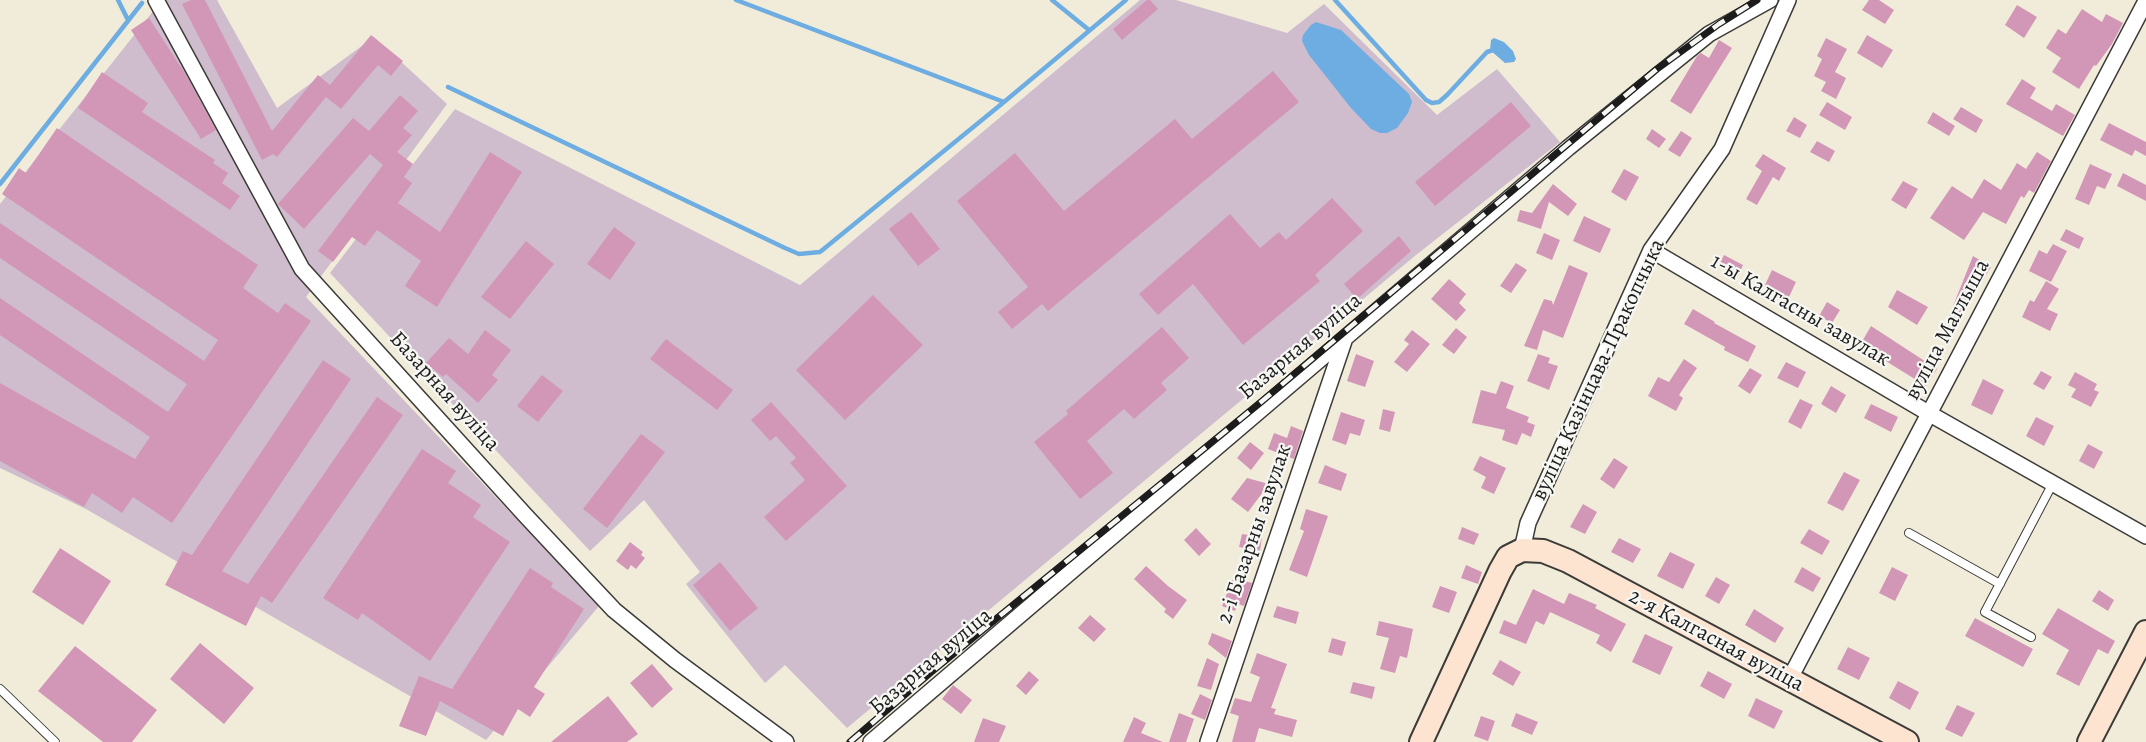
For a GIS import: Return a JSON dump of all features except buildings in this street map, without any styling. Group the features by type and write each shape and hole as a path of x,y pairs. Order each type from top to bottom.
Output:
{"street":[{"name":"Базарная вуліца","path":"156,0 302,269 614,610 675,660 786,742"},
{"name":"Базарная вуліца","path":"871,742 1568,148 1709,34 1770,0"},
{"name":"вуліца Казінцава-Пракопчыка","path":"1522,550 1528,523 1651,250 1722,149 1788,0"},
{"name":"вуліца Маглыша","path":"1789,680 2146,0"},
{"name":"1-ы Калгасны завулак","path":"1651,250 1930,414 2146,536"},
{"name":"2-і Базарны завулак","path":"1208,742 1344,340"},
{"name":"2-я Калгасная вуліца","path":"1522,550 1543,551 1568,561 1906,742"},
{"path":"1421,742 1500,571 1508,557 1522,550"},
{"path":"2089,742 2146,632"}],"lane":[{"path":"2031,636 1985,612 2053,483"},
{"path":"1909,533 2000,584"},
{"path":"0,689 55,742"}],"shaded area":[{"path":"162,0 217,0 277,108 374,37 447,104 306,297 599,606 486,740 86,509 0,468 0,204"},
{"path":"1140,0 1176,0 1287,33 1324,4 1437,115 1497,69 1560,142 1416,255 847,728 785,665 765,683 686,584 700,572 644,500 590,551 330,273 455,109 800,285"}],"water":[{"path":"1316,22 1341,30 1409,94 1412,102 1408,113 1397,128 1387,133 1371,129 1351,108 1309,55 1302,41 1303,35"},
{"path":"1494,38 1504,42 1513,51 1516,59 1514,62 1505,63 1490,50 1491,40"}],"waterway":[{"path":"118,0 128,20"},
{"path":"736,0 1004,102"},
{"path":"1052,0 1089,30"},
{"path":"448,87 785,248 799,254 820,252 1126,0"},
{"path":"1335,0 1426,100 1432,103 1439,102 1487,52 1496,49"},
{"path":"0,184 142,3"}],"railway":[{"path":"850,742 930,673 1261,402 1657,69 1719,24 1757,0"}]}
